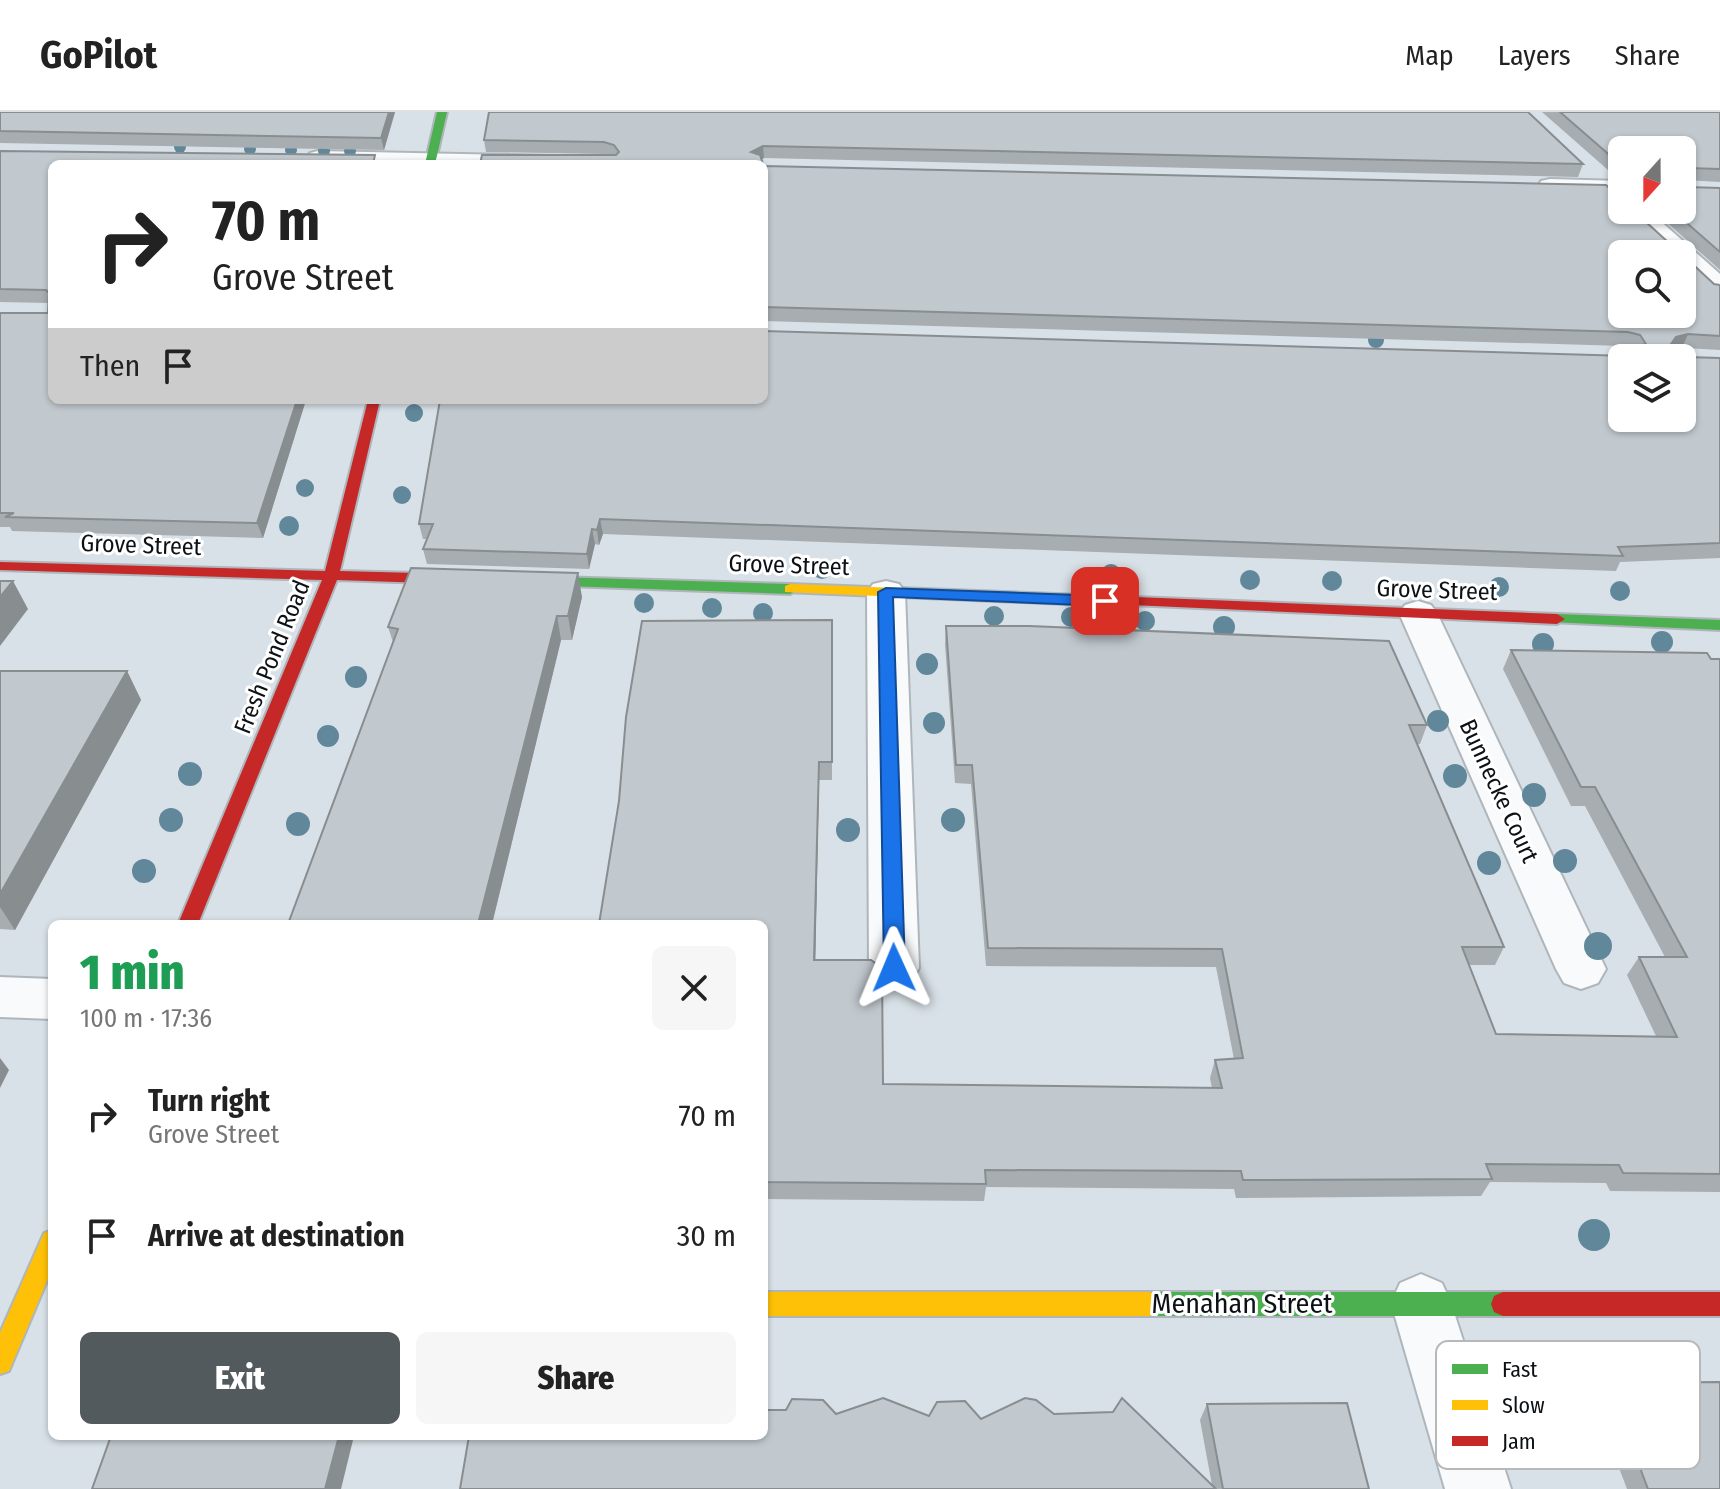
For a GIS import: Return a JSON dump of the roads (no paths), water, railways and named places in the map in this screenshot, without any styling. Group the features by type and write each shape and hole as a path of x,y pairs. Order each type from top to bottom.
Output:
{"street":[{"path":"430,160 442,112"},
{"path":"296,158 363,160"},
{"path":"1587,168 1608,184"},
{"path":"1523,186 1608,191"},
{"path":"1649,224 1666,240"},
{"path":"1696,267 1720,289"},
{"name":"Fresh Pond Road","path":"190,920 332,574 373,404"},
{"name":"Grove Street","path":"0,566 886,592 1720,625"},
{"path":"886,592 894,968"},
{"name":"Bunnecke Court","path":"1418,613 1581,969"},
{"path":"0,997 48,999"},
{"path":"0,1362 38,1306 48,1260"},
{"path":"1421,1303 1436,1352"},
{"name":"Menahan Street","path":"768,1304 1720,1304"},
{"path":"1472,1469 1478,1489"}]}
